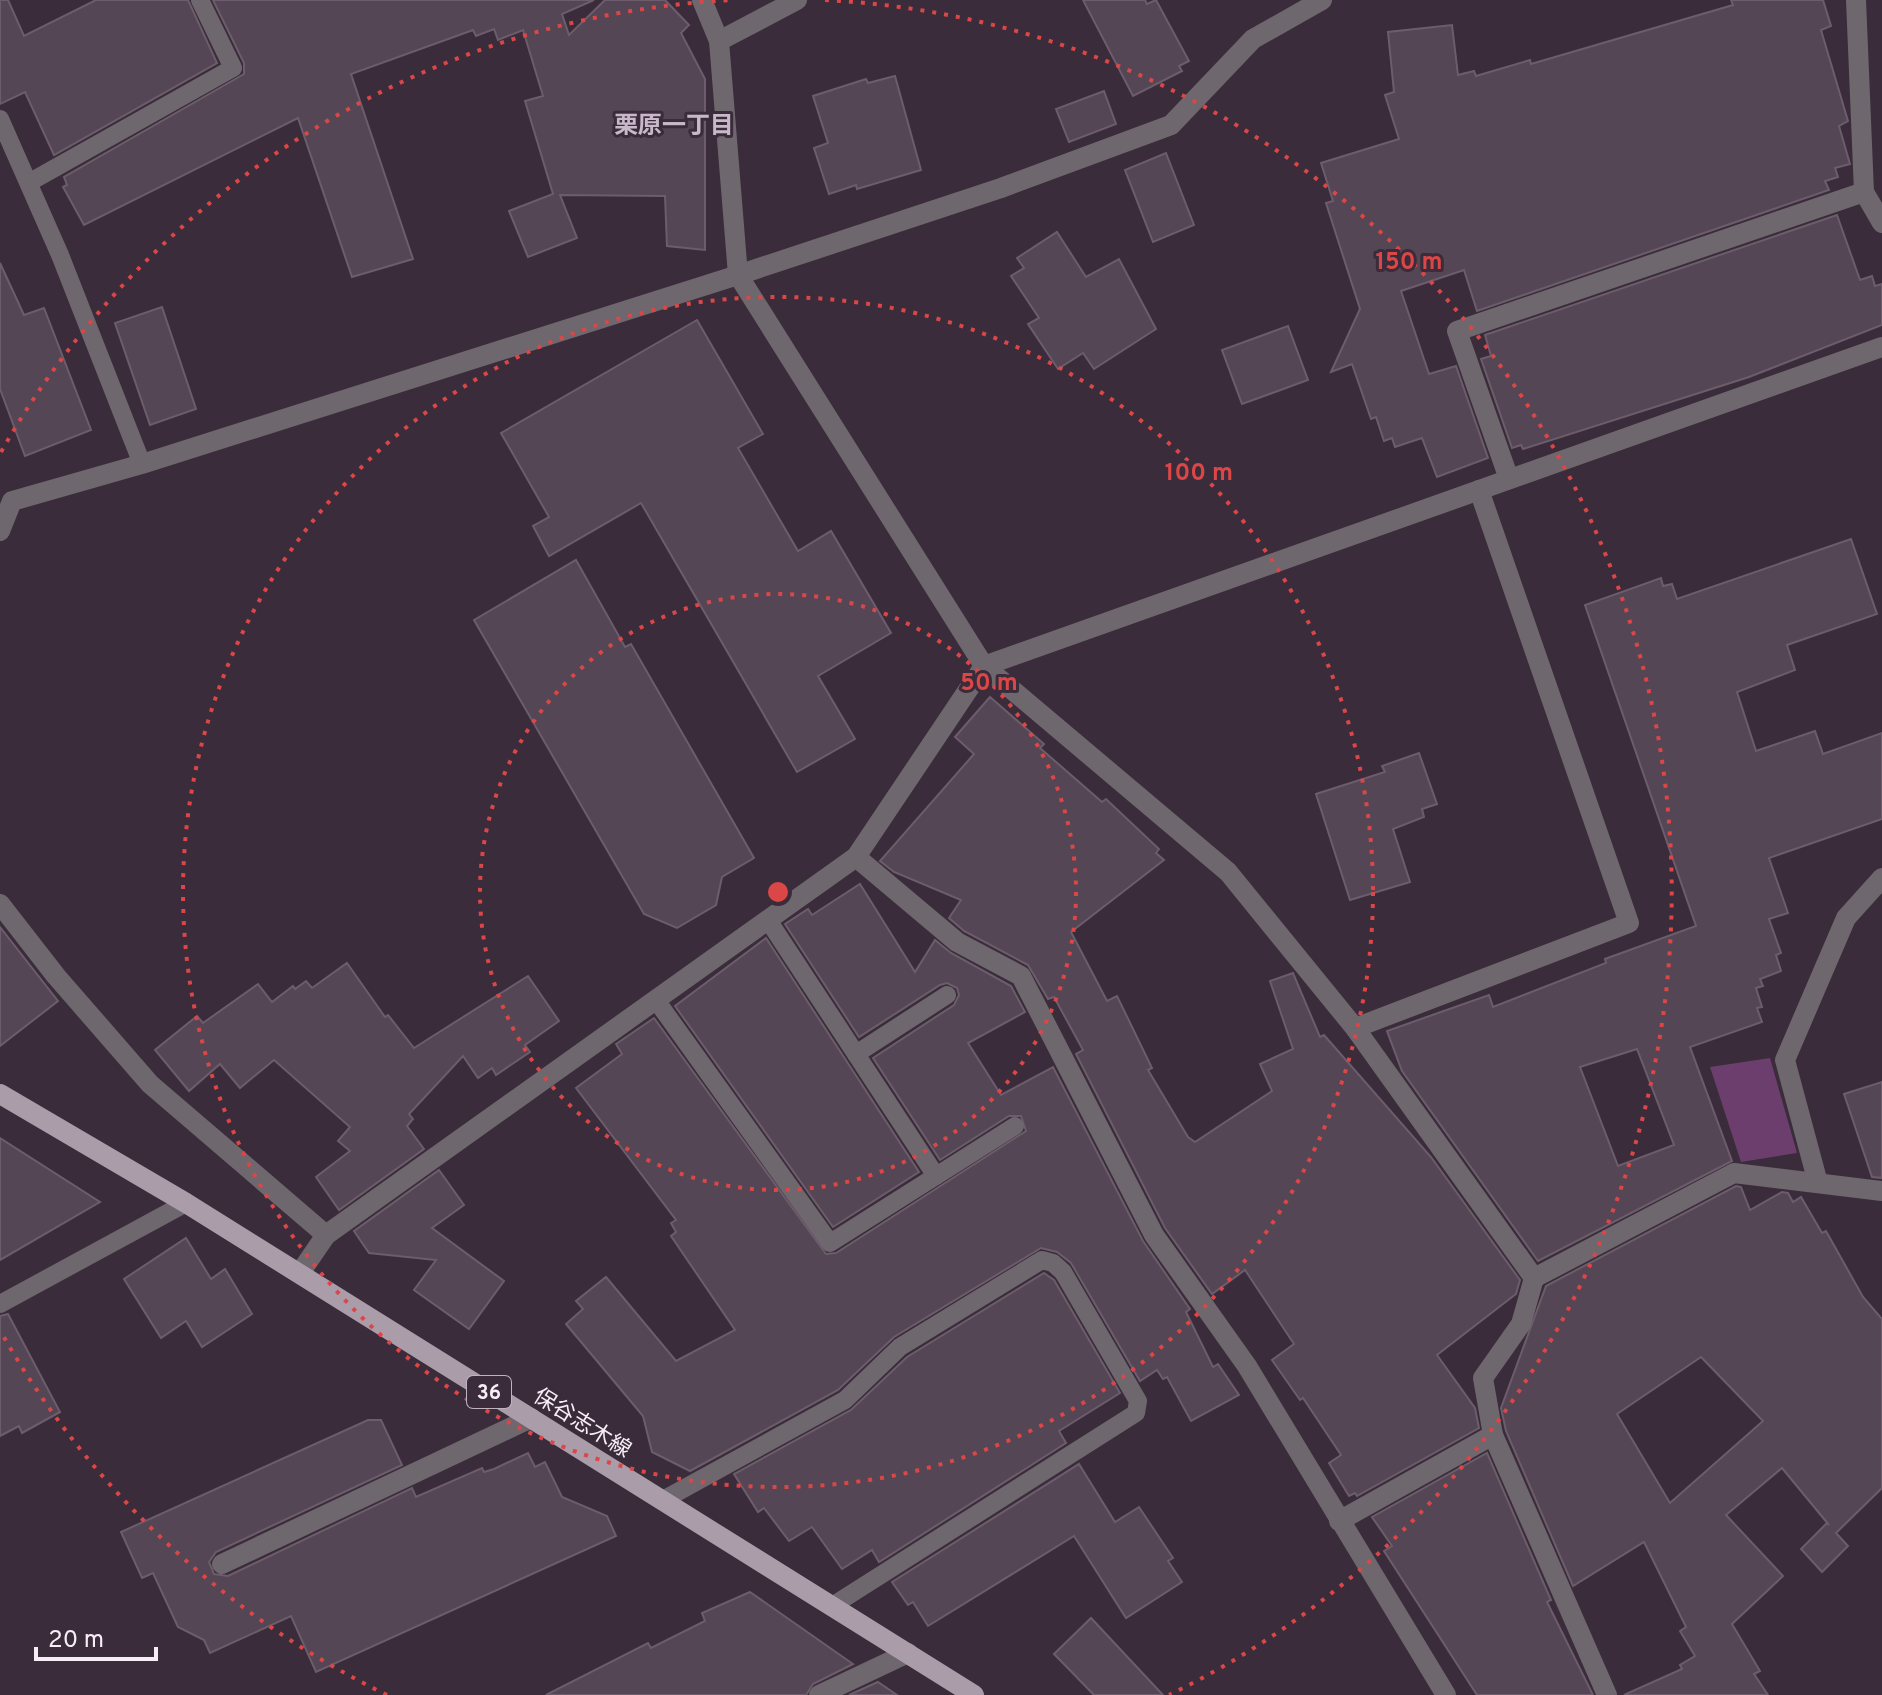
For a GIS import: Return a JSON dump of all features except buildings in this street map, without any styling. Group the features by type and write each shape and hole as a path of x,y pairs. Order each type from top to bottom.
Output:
{"main road":[{"name":"保谷志木線","path":"0,1094 300,1273 974,1695"}],"street":[{"path":"702,0 719,41 738,275 984,666 1228,872 1355,1028 1534,1278"},
{"path":"719,41 797,0"},
{"path":"0,531 6,499 142,464 738,275 1001,188 1171,125 1253,39 1322,0"},
{"path":"1856,0 1864,192 1882,223"},
{"path":"1509,479 1457,331 1864,192"},
{"path":"300,1273 326,1235 856,857 984,666 1882,347"},
{"path":"1355,1028 1629,923 1479,490"},
{"path":"856,857 957,942 1021,976 1154,1235 1247,1366 1446,1695"},
{"path":"1818,1183 1785,1060 1846,918 1882,878"},
{"path":"0,904 56,976 150,1084 326,1235"},
{"path":"1607,1695 1493,1435 1483,1378 1521,1324 1534,1278 1734,1173 1882,1191"},
{"path":"222,1564 531,1418"},
{"path":"1339,1521 1493,1435"},
{"path":"819,1695 908,1653"}],"lane":[{"path":"30,182 233,68 200,0"},
{"path":"0,119 30,182 142,464"},
{"path":"768,920 936,1176"},
{"path":"856,1054 947,995"},
{"path":"656,1000 830,1243 1015,1126"},
{"path":"0,1304 186,1203"},
{"path":"663,1500 845,1400 900,1347 1042,1260 1053,1263 1063,1272 1138,1401 1136,1413 832,1606"}],"shaded area":[{"path":"1770,1058 1797,1153 1741,1162 1710,1067"}],"district":[{"name":"栗原一丁目","path":"674,125"}]}
